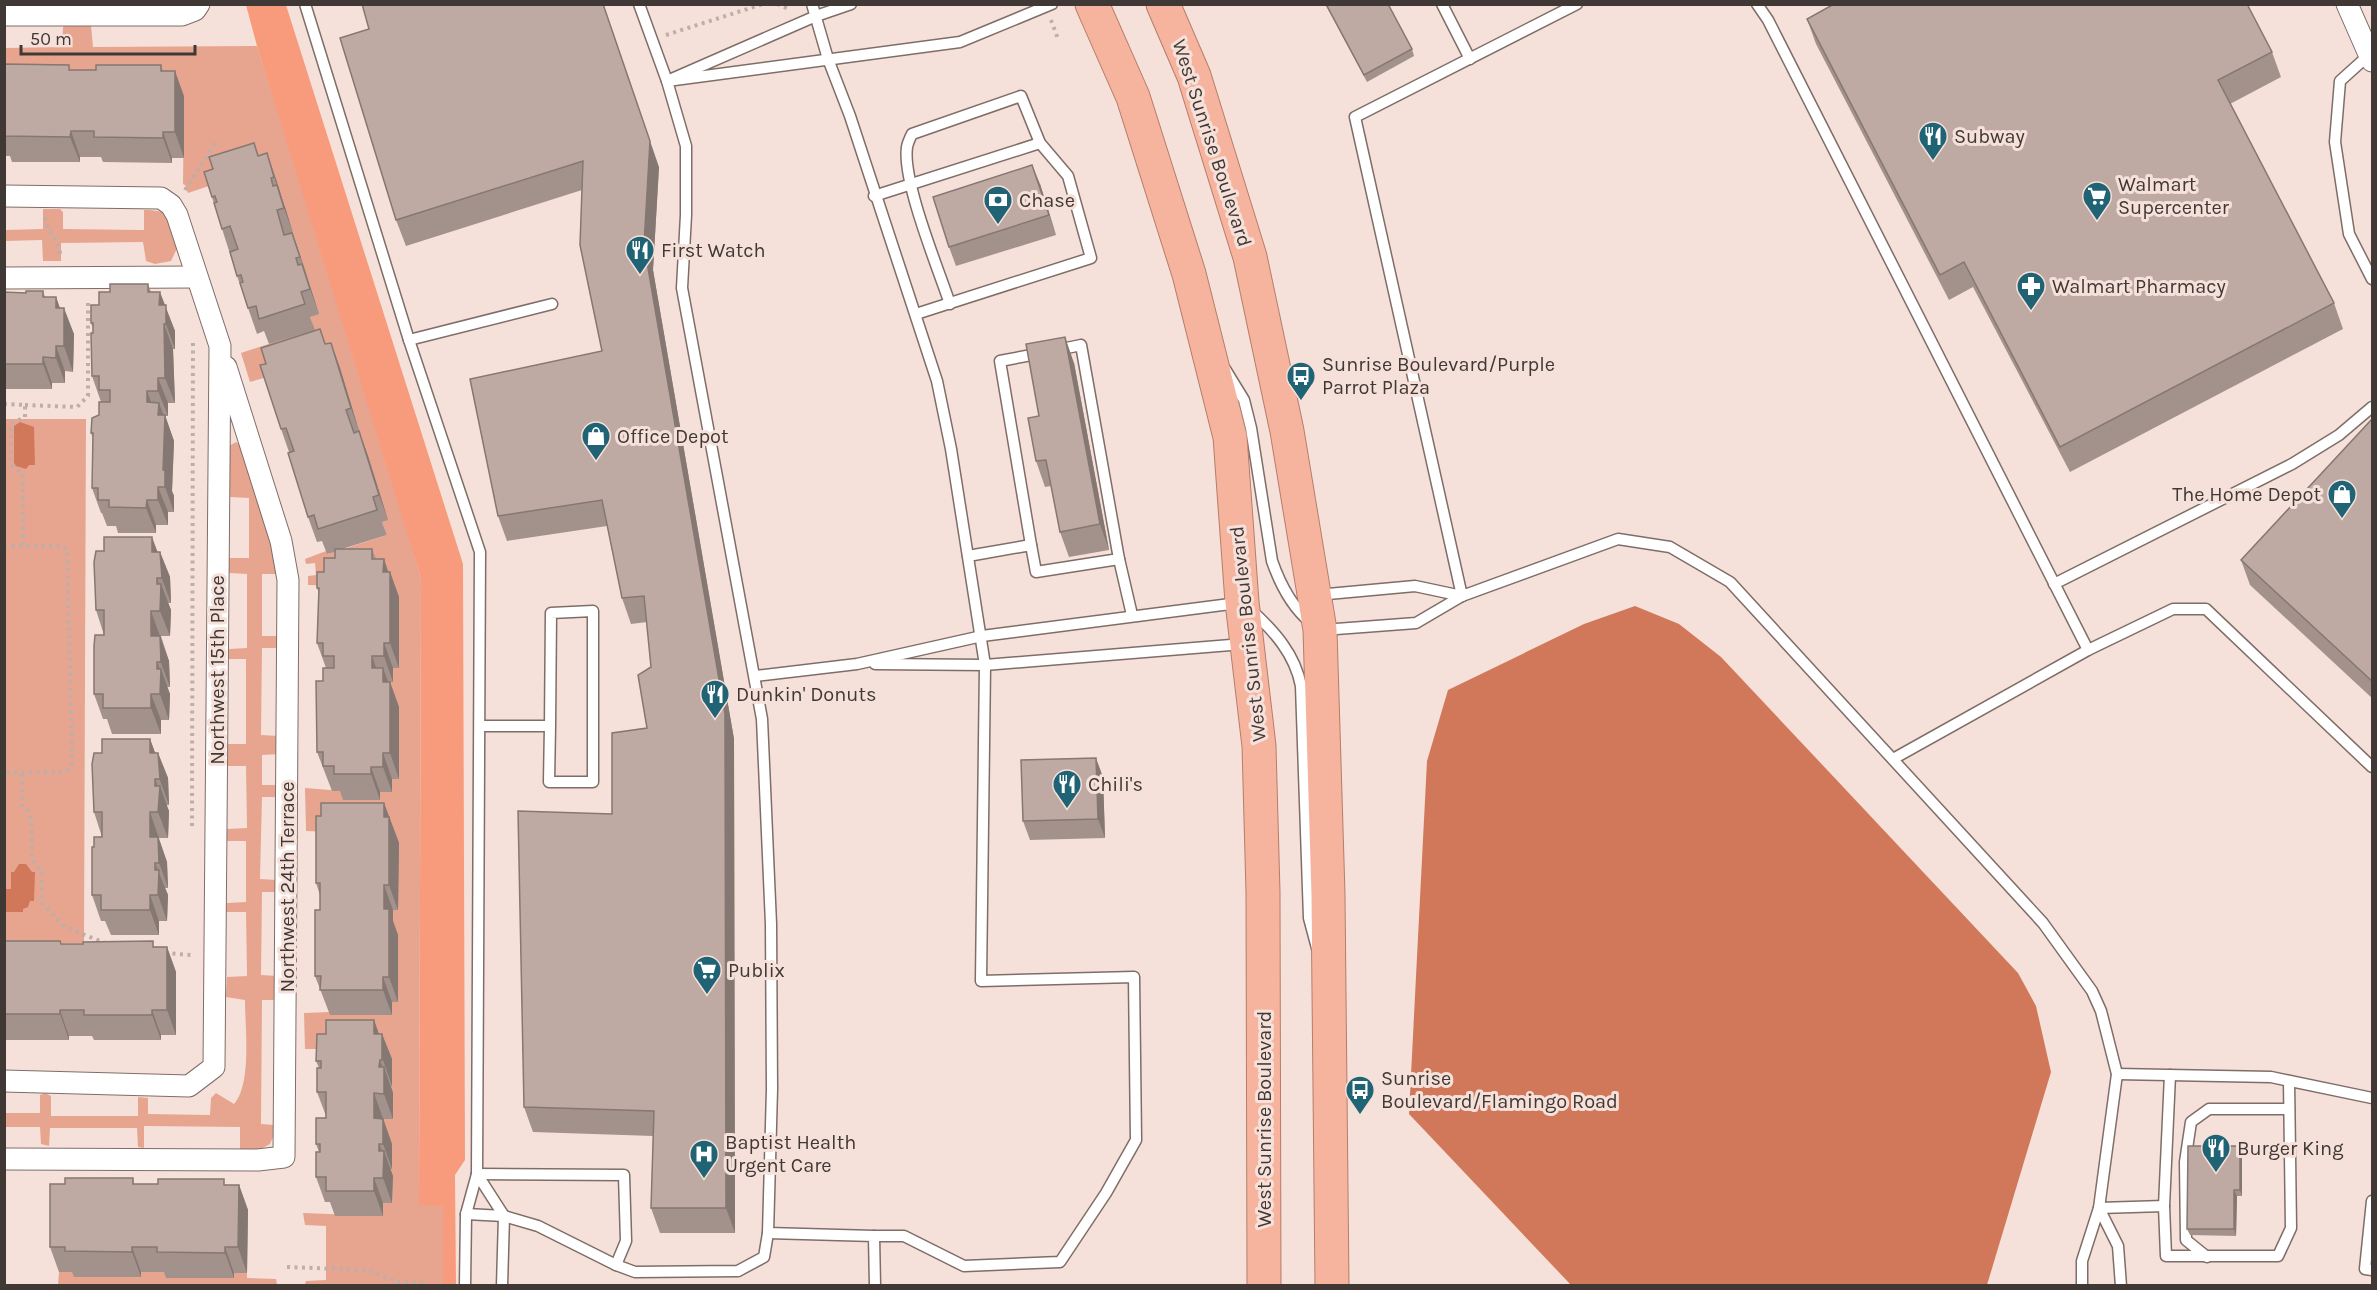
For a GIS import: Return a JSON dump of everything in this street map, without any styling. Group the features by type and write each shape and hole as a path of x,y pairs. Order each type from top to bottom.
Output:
{"highway":[{"name":"West Sunrise Boulevard","path":"1092,4 1133,97 1189,274 1230,437 1242,602 1259,746 1263,892 1264,1286"},
{"name":"West Sunrise Boulevard","path":"1163,4 1194,76 1250,257 1287,431 1316,595 1320,630 1329,967 1332,1286"}],"street":[{"path":"4,15 182,15 195,10 199,4"},
{"path":"2347,4 2371,57"},
{"path":"4,196 161,198 174,209"},
{"name":"Northwest 15th Place","path":"4,1081 189,1086 213,1067 220,346 174,209"},
{"path":"4,278 195,277"},
{"name":"Northwest 24th Terrace","path":"4,1159 258,1160 284,1157 288,580 281,541 220,346"}],"lane":[{"path":"305,4 409,340 480,552 481,726 477,1174 466,1214 465,1286"},
{"path":"466,1214 504,1216 538,1226 616,1265 635,1272 738,1271 764,1257 768,1233 772,1089 771,924 762,718 682,288 686,146 667,81 639,4"},
{"path":"768,1233 904,1236 964,1266 1060,1262 1106,1193 1136,1140 1134,978 981,981 985,665 951,449 937,381 874,196 850,116 828,59 812,4"},
{"path":"667,81 816,16 850,4"},
{"path":"667,81 960,42 1052,4"},
{"path":"1442,4 1470,59"},
{"path":"1462,596 1355,117 1577,4"},
{"path":"1756,4 1768,20 2088,650"},
{"path":"2371,57 2340,81 2335,142 2349,234 2373,279"},
{"path":"916,314 950,304 1091,258 1068,176 1040,143 1021,96 912,134 906,149 911,184 950,304"},
{"path":"874,196 1040,143"},
{"path":"409,340 552,304"},
{"path":"1119,559 1036,572 1000,361 1081,345 1119,559 1132,615"},
{"path":"1206,345 1232,378 1244,400 1251,428 1272,561 1278,579 1289,598 1320,630 1416,623 1462,596 1618,539 1670,547 1730,582 2043,922 2086,982 2101,1011 2117,1074 2099,1208 2082,1262 2082,1286"},
{"path":"2054,584 2292,464 2339,435 2373,407"},
{"path":"968,556 1031,545"},
{"path":"1316,595 1416,586 1462,596"},
{"path":"755,676 857,664 982,636 1242,602 1279,638 1299,673 1309,918 1313,940 1329,967"},
{"path":"1893,759 2088,650 2173,609 2206,609 2373,767"},
{"path":"593,611 593,782 549,782 550,726 551,614 593,611"},
{"path":"857,664 985,665 1247,643"},
{"path":"481,726 550,726"},
{"path":"2117,1074 2271,1077 2373,1098"},
{"path":"2170,1075 2164,1206 2166,1256 2278,1256 2291,1228 2289,1080"},
{"path":"2207,1257 2186,1240 2185,1162 2191,1122 2210,1109 2289,1109"},
{"path":"477,1174 504,1216 502,1286"},
{"path":"477,1174 624,1175 626,1241 616,1265"},
{"path":"2373,1201 2364,1269 2373,1270"},
{"path":"2099,1208 2164,1206"},
{"path":"2099,1208 2118,1246 2121,1286"},
{"path":"874,1236 875,1286"}],"path":[{"path":"665,35 763,4"},
{"path":"174,209 215,144 219,143"},
{"path":"4,404 77,407 88,396 88,296"},
{"path":"192,837 193,329"},
{"path":"23,546 23,474 11,465 11,424 25,417 25,405"},
{"path":"4,546 63,546 67,550 72,756 71,767 65,772 4,773"},
{"path":"22,774 22,805 32,819 32,859 42,873 42,903 65,927 112,945"},
{"path":"191,943 191,966"},
{"path":"156,953 191,955"},
{"path":"287,1267 367,1269 399,1282 424,1283"}],"shaded area":[{"path":"246,5 286,5 463,564 465,1160 455,1175 456,1285 443,1285 443,1206 419,1205 421,578"},
{"path":"72,21 91,25 93,47 257,46 353,347 421,578 419,1205 443,1205 443,1285 58,1285 59,1272 74,1272 74,1277 141,1277 141,1272 166,1272 166,1278 233,1278 234,1273 247,1273 247,1278 276,1279 277,1284 305,1284 306,1281 326,1280 326,1226 305,1225 303,1213 383,1216 383,1203 392,1203 393,1177 388,1169 392,1169 392,1144 384,1144 384,1119 393,1119 393,1093 335,1049 305,1049 304,1013 392,1015 392,1002 398,1002 398,935 393,935 393,910 398,910 330,832 306,831 305,788 343,791 344,800 380,800 380,792 392,792 392,779 399,779 399,707 333,586 308,585 308,576 316,575 315,563 306,564 305,559 387,535 382,522 271,376 250,382 241,353 314,329 310,317 218,183 188,193 183,184 184,96 5,95 4,48 62,47 63,27"},
{"path":"43,209 60,209 63,212 63,229 144,230 144,210 154,210 170,217 180,242 171,261 155,264 146,261 143,242 61,243 61,261 43,261 42,240 5,241 4,230 43,229"},
{"path":"5,419 86,419 84,943 5,943"},
{"path":"20,422 34,427 35,465 29,465 26,469 14,463 14,426"},
{"path":"236,442 240,445 280,574 262,574 262,636 280,636 280,648 262,648 261,735 279,736 280,754 262,755 262,785 280,785 280,797 262,797 260,879 278,880 279,892 262,892 261,975 278,976 278,1000 262,1000 261,1124 275,1125 276,1130 270,1144 261,1149 240,1150 240,1127 144,1126 144,1148 138,1147 137,1128 50,1128 49,1146 41,1144 40,1127 5,1127 4,1113 40,1113 40,1095 45,1093 51,1096 51,1116 138,1116 138,1097 148,1098 148,1114 210,1115 211,1098 216,1093 234,1104 240,1095 246,1055 245,1000 226,997 227,977 247,976 246,912 226,912 227,903 246,902 246,841 227,841 227,829 247,828 246,766 228,766 228,744 246,744 246,659 228,659 229,649 247,648 247,574 229,573 229,558 249,558 249,498 230,497 228,493 229,446"},
{"path":"1635,606 1679,624 1721,657 2018,973 2036,1006 2051,1072 1987,1285 1571,1285 1409,1114 1427,761 1448,690 1584,624"},
{"path":"19,864 26,864 32,872 35,872 34,901 30,901 23,912 5,912 5,889 11,889 11,872 14,872"}],"building":[{"path":"362,4 603,4 650,141 644,245 725,714 726,1208 651,1208 654,1111 524,1107 518,811 612,814 612,733 647,728 638,675 651,667 644,596 622,598 602,500 498,516 470,379 602,351 580,245 583,161 396,220 340,38 369,29"},
{"path":"1326,4 1388,4 1412,49 1364,75"},
{"name":"Walmart Supercenter","path":"1834,4 2247,4 2272,52 2218,80 2334,303 2060,447 1964,262 1940,275 1807,19"},
{"path":"4,64 69,65 69,70 96,70 96,65 161,65 161,71 175,71 175,132 163,132 163,138 94,137 94,131 71,131 70,137 4,136"},
{"path":"254,143 258,156 267,153 274,177 271,178 273,186 277,185 284,208 277,210 284,235 292,233 300,257 296,258 298,265 302,264 310,289 301,292 305,304 259,319 256,306 248,308 240,283 243,282 241,275 237,276 230,252 238,249 230,226 222,229 214,203 217,202 215,196 212,197 204,172 213,169 209,157"},
{"name":"Chase","path":"1032,165 1049,215 949,247 933,197"},
{"path":"110,284 148,284 148,292 160,292 159,305 166,305 165,378 158,378 158,391 147,391 147,402 159,403 158,415 165,415 163,470 165,470 165,487 158,487 158,500 147,500 146,508 109,507 109,500 98,500 98,488 92,488 92,418 99,415 99,402 110,402 110,390 99,390 99,376 92,376 91,305 99,305 99,292 110,292"},
{"path":"26,291 43,291 43,297 56,297 56,308 64,308 64,346 56,346 56,358 43,357 43,364 4,364 4,292 26,293"},
{"path":"320,329 325,344 331,343 351,408 346,410 354,433 359,431 379,495 373,497 377,510 318,529 314,515 308,517 288,453 294,451 286,428 281,429 260,365 266,364 261,348"},
{"path":"1065,337 1100,524 1060,532 1046,460 1036,461 1028,418 1039,416 1026,344"},
{"name":"The Home Depot","path":"2373,418 2373,682 2241,560"},
{"path":"104,537 152,537 152,552 160,552 162,578 157,578 157,584 161,584 160,611 151,611 151,636 160,636 161,662 157,662 157,669 161,669 160,694 151,694 151,708 103,708 103,694 94,694 95,635 104,635 104,610 96,610 94,562 96,551 104,551"},
{"path":"335,549 372,549 372,559 384,559 383,572 390,572 390,643 384,643 384,656 372,656 372,668 383,668 383,682 390,682 390,753 383,753 383,767 371,767 371,774 334,774 334,766 323,766 323,752 317,752 316,681 323,681 323,668 334,668 334,656 323,656 323,643 317,643 319,588 317,588 317,572 324,572 324,558 335,558"},
{"path":"102,739 150,739 150,753 158,753 160,779 155,779 155,786 160,786 158,812 150,812 150,837 158,837 159,863 155,863 155,870 159,870 158,895 150,895 150,910 101,910 101,895 92,895 92,847 94,847 94,837 102,837 102,812 94,812 92,764 94,753 102,753"},
{"name":"Chili's","path":"1096,758 1098,819 1023,821 1021,760"},
{"path":"321,803 384,803 384,817 389,817 389,885 384,885 384,909 389,909 389,977 383,977 383,990 320,990 321,976 315,976 315,910 320,910 320,883 316,883 316,816 321,816"},
{"path":"4,941 60,941 61,944 83,944 83,942 153,941 153,947 167,947 167,1010 152,1010 152,1015 84,1015 84,1010 60,1010 60,1014 4,1014"},
{"path":"326,1020 374,1020 374,1034 382,1034 382,1060 380,1060 379,1067 384,1067 384,1094 374,1093 374,1118 383,1119 383,1144 379,1144 379,1151 384,1151 383,1178 374,1178 374,1191 326,1191 326,1177 316,1177 316,1152 320,1152 320,1144 316,1144 316,1118 326,1118 326,1092 317,1092 317,1068 321,1068 321,1061 316,1061 317,1034 326,1034"},
{"name":"Burger King","path":"2188,1146 2240,1146 2240,1190 2234,1190 2234,1229 2187,1229"},
{"path":"65,1178 133,1178 133,1184 158,1184 158,1179 224,1179 224,1185 239,1185 238,1247 225,1247 225,1253 157,1252 157,1247 132,1247 132,1252 65,1251 65,1247 50,1247 50,1184 65,1184"}],"place":[{"name":"Subway","path":"1933,162"},
{"name":"Walmart Supercenter","path":"2097,222"},
{"name":"Chase","path":"998,226"},
{"name":"First Watch","path":"640,276"},
{"name":"Walmart Pharmacy","path":"2031,312"},
{"name":"Sunrise Boulevard/Purple Parrot Plaza","path":"1301,402"},
{"name":"Office Depot","path":"596,462"},
{"name":"The Home Depot","path":"2342,520"},
{"name":"Dunkin' Donuts","path":"715,720"},
{"name":"Chili's","path":"1067,810"},
{"name":"Publix","path":"707,996"},
{"name":"Sunrise Boulevard/Flamingo Road","path":"1360,1116"},
{"name":"Burger King","path":"2216,1174"},
{"name":"Baptist Health Urgent Care","path":"704,1180"}]}
